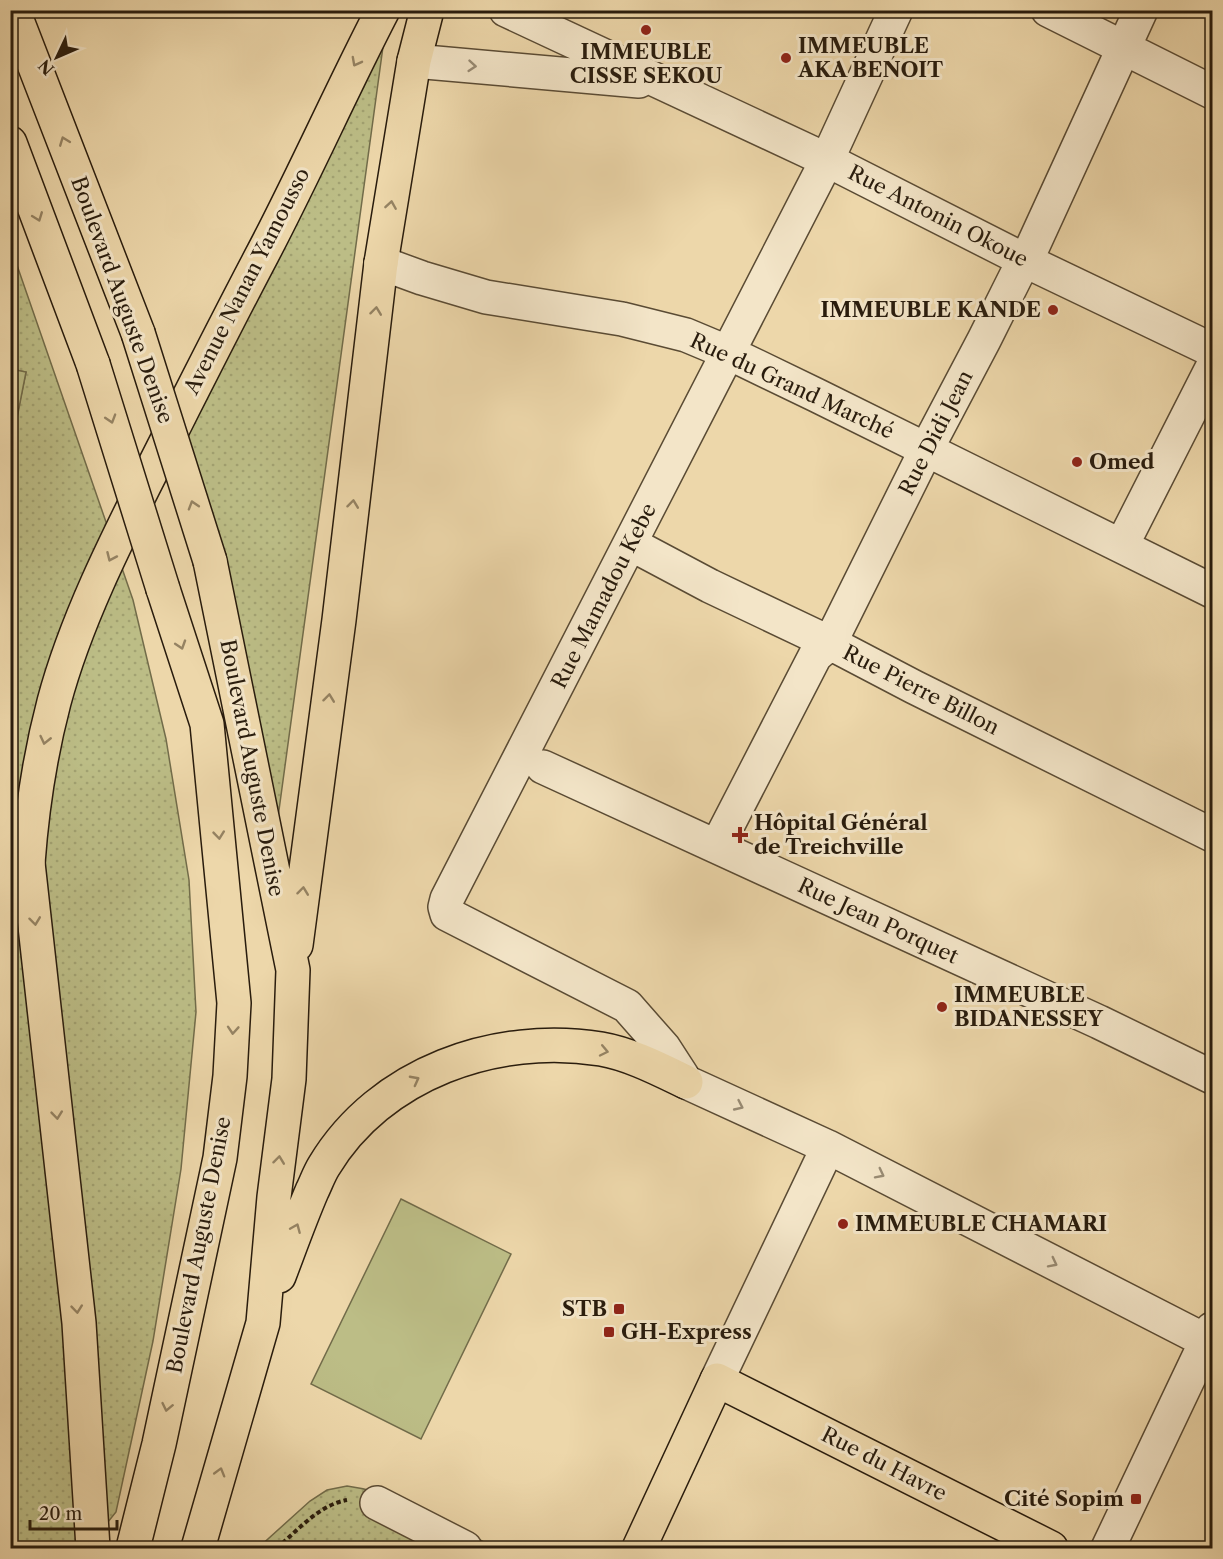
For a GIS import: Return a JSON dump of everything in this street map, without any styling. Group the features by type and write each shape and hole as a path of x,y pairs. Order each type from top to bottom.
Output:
{"main road":[{"name":"Boulevard Auguste Denise","path":"13,10 138,333 210,561 293,970 289,1079 274,1197 263,1323 198,1548"},
{"name":"Avenue Nanan Yamousso","path":"93,1548 79,1323 19,862 31,820 40,762 55,700 78,632 125,525 268,244 383,10"},
{"path":"293,970 339,620 381,263 414,61 428,10"},
{"name":"Boulevard Auguste Denise","path":"10,143 93,364 207,724 234,1003 230,1076 220,1158 159,1444 133,1548"},
{"path":"263,1323 292,1238 323,1166 358,1122 396,1090 449,1063 495,1050 545,1045 602,1050 650,1065 686,1082"},
{"path":"639,1548 717,1380"},
{"name":"Rue du Havre","path":"717,1380 1051,1548"}],"street":[{"name":"Rue Antonin Okoue","path":"506,10 828,160 1026,261 1212,350"},
{"name":"Rue Mamadou Kebe","path":"686,1082 664,1048 627,1006 447,914 445,907 447,899 828,160 896,10"},
{"path":"1048,10 1212,92"},
{"name":"Rue Didi Jean","path":"717,846 815,656 830,643 926,450 1020,268 1026,261 1142,10"},
{"name":"Rue Antonin Okoue","path":"414,61 662,83"},
{"name":"Rue du Grand Marché","path":"381,263 486,297 664,328 729,353 1212,591"},
{"path":"1122,545 1212,368"},
{"name":"Rue Pierre Billon","path":"631,544 710,586 830,643 924,693 1212,835"},
{"name":"Rue Jean Porquet","path":"543,767 1099,1022 1212,1077"},
{"path":"686,1082 828,1147 1210,1338 1108,1548"},
{"path":"717,1380 828,1147"},
{"path":"377,1503 465,1548"}],"path":[{"path":"277,1548 318,1512 336,1502 354,1498 377,1503"}],"green space":[{"path":"385,32 273,854 175,433"},
{"path":"10,245 133,600 166,739 189,880 196,1012 181,1169 153,1341 116,1512 87,1548 11,1548 10,449 26,372 11,369"},
{"path":"10,369 26,372 11,449"},
{"path":"401,1199 511,1254 421,1439 311,1384"},
{"path":"347,1486 405,1502 495,1548 258,1548 310,1501 327,1490"}],"place":[{"name":"IMMEUBLE CISSE SEKOU","path":"646,30"},
{"name":"IMMEUBLE AKA BENOIT","path":"786,58"},
{"name":"IMMEUBLE KANDE","path":"1053,310"},
{"name":"Omed","path":"1077,462"},
{"name":"Hôpital Général de Treichville","path":"740,835"},
{"name":"IMMEUBLE BIDANESSEY","path":"942,1007"},
{"name":"IMMEUBLE CHAMARI","path":"843,1224"},
{"name":"STB","path":"619,1309"},
{"name":"GH-Express","path":"609,1332"},
{"name":"Cité Sopim","path":"1136,1499"}]}
